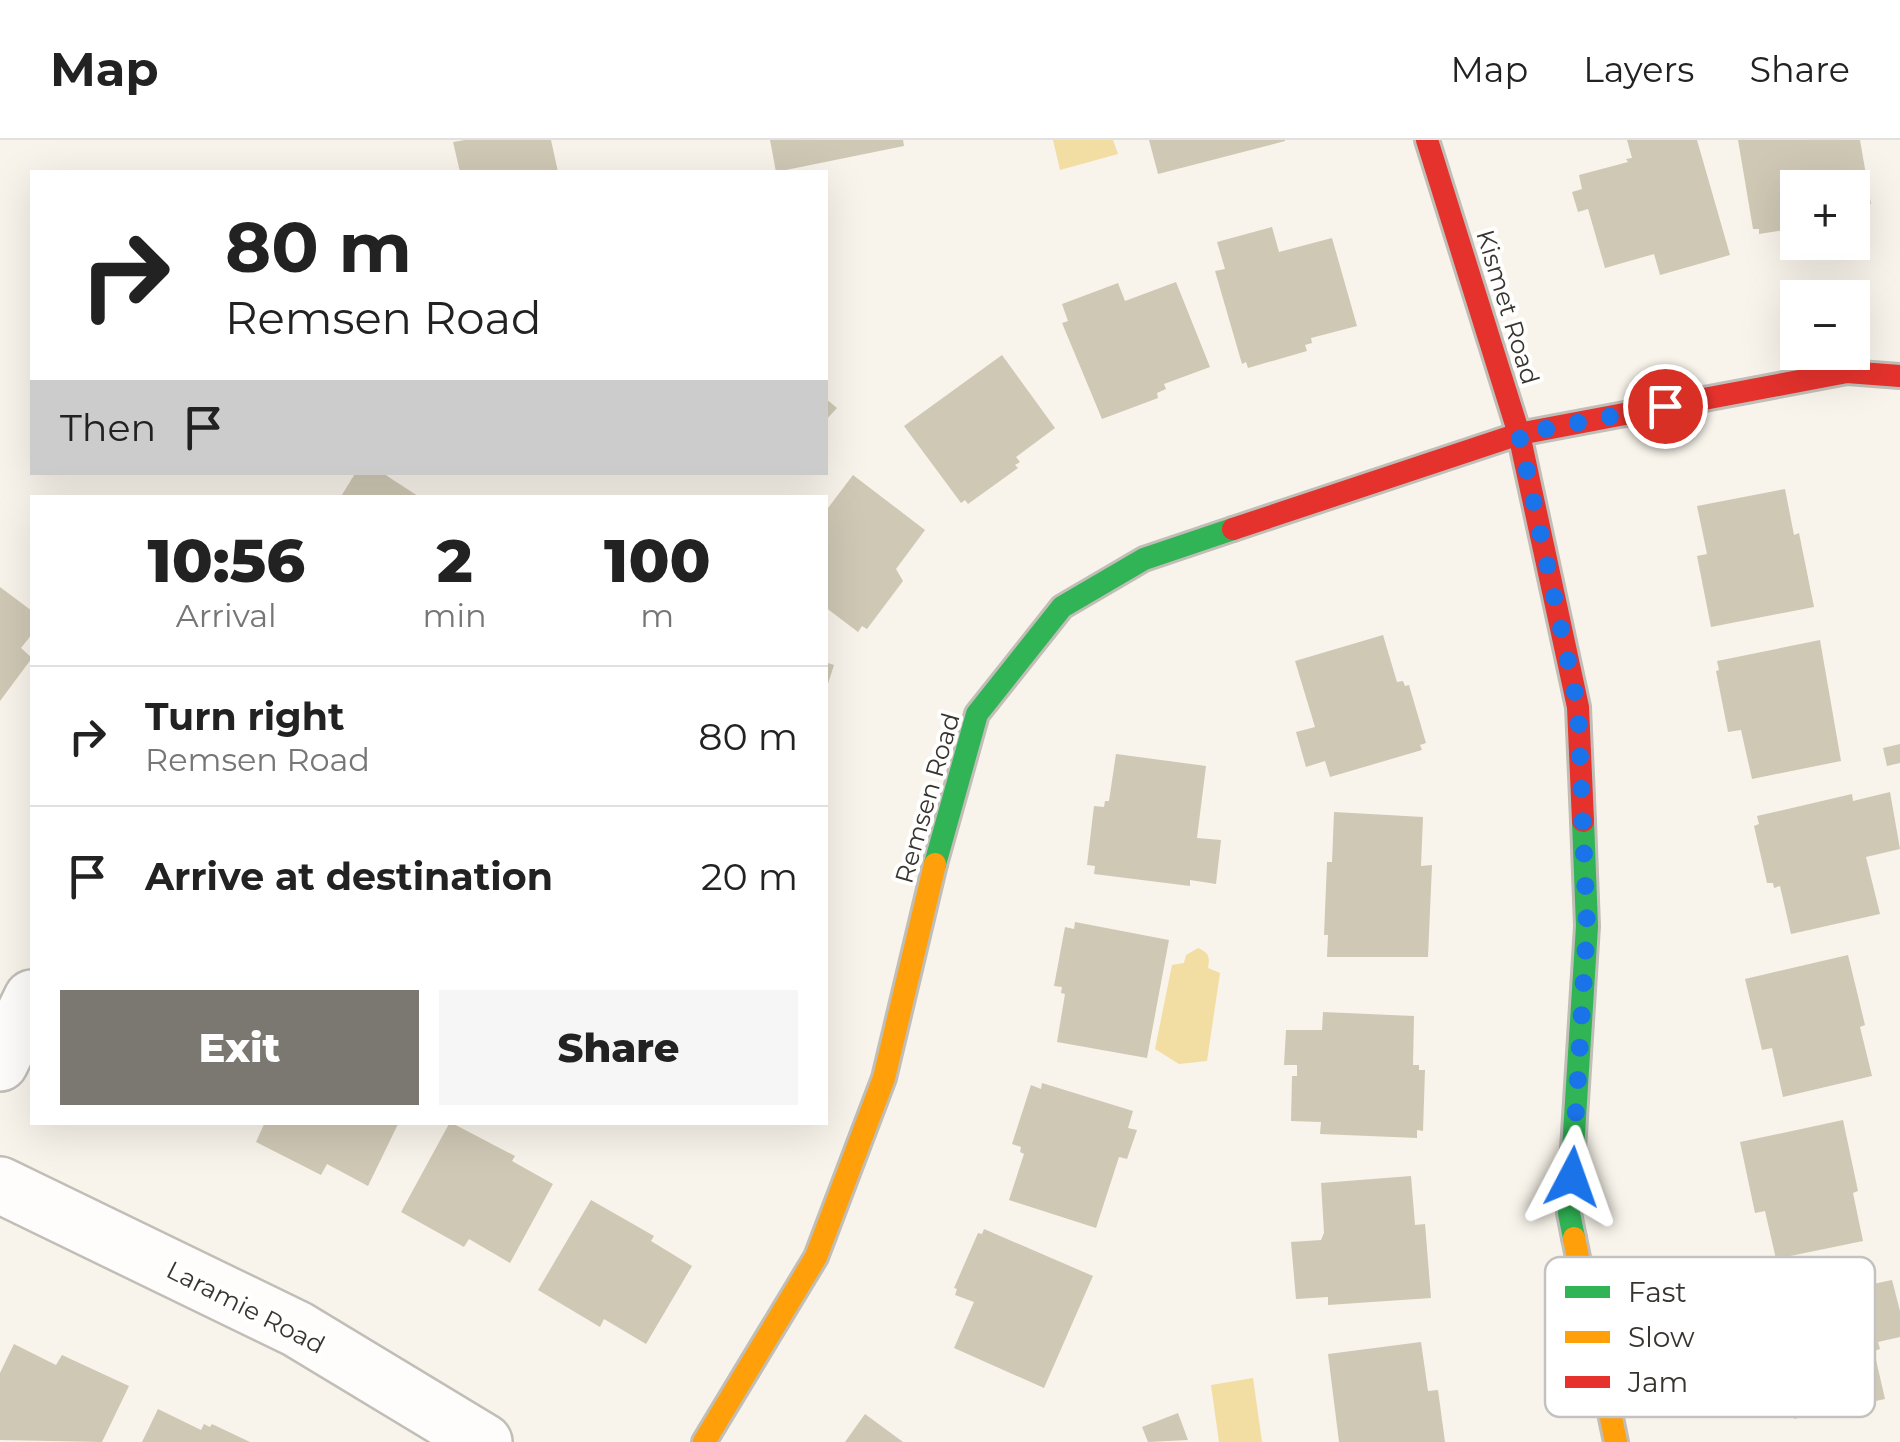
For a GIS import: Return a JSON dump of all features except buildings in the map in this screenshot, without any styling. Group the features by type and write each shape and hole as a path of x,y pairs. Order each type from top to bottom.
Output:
{"street":[{"name":"Kismet Road","path":"1427,140 1519,434 1578,707 1587,926 1569,1213 1578,1257"},
{"name":"Remsen Road","path":"704,1442 816,1257 884,1078 940,841 977,714 1062,607 1144,559 1519,434 1847,372 1900,376"},
{"path":"0,1063 30,1002"},
{"name":"Laramie Road","path":"0,1185 297,1330 484,1442"},
{"name":"Kismet Road","path":"1611,1417 1616,1442"}],"shaded area":[{"path":"1053,140 1113,140 1118,154 1060,170"},
{"path":"1198,948 1208,956 1208,968 1220,973 1207,1061 1179,1064 1155,1049 1172,965 1184,963 1186,955"},
{"path":"1253,1378 1262,1442 1219,1442 1211,1385"}],"traffic: fast":[{"path":"935,864 977,714 1062,607 1144,559 1233,529"},
{"path":"1574,1238 1569,1213 1587,926 1583,821"}],"traffic: slow":[{"path":"704,1442 816,1257 884,1078 935,864"},
{"path":"1574,1238 1578,1257"},
{"path":"1611,1417 1616,1442"}],"traffic: jam":[{"path":"1427,140 1519,434 1578,707 1583,821"},
{"path":"1233,529 1519,434 1847,372 1900,376"}],"route":[{"path":"1572,1177 1587,926 1578,707 1519,434 1665,406"}]}
